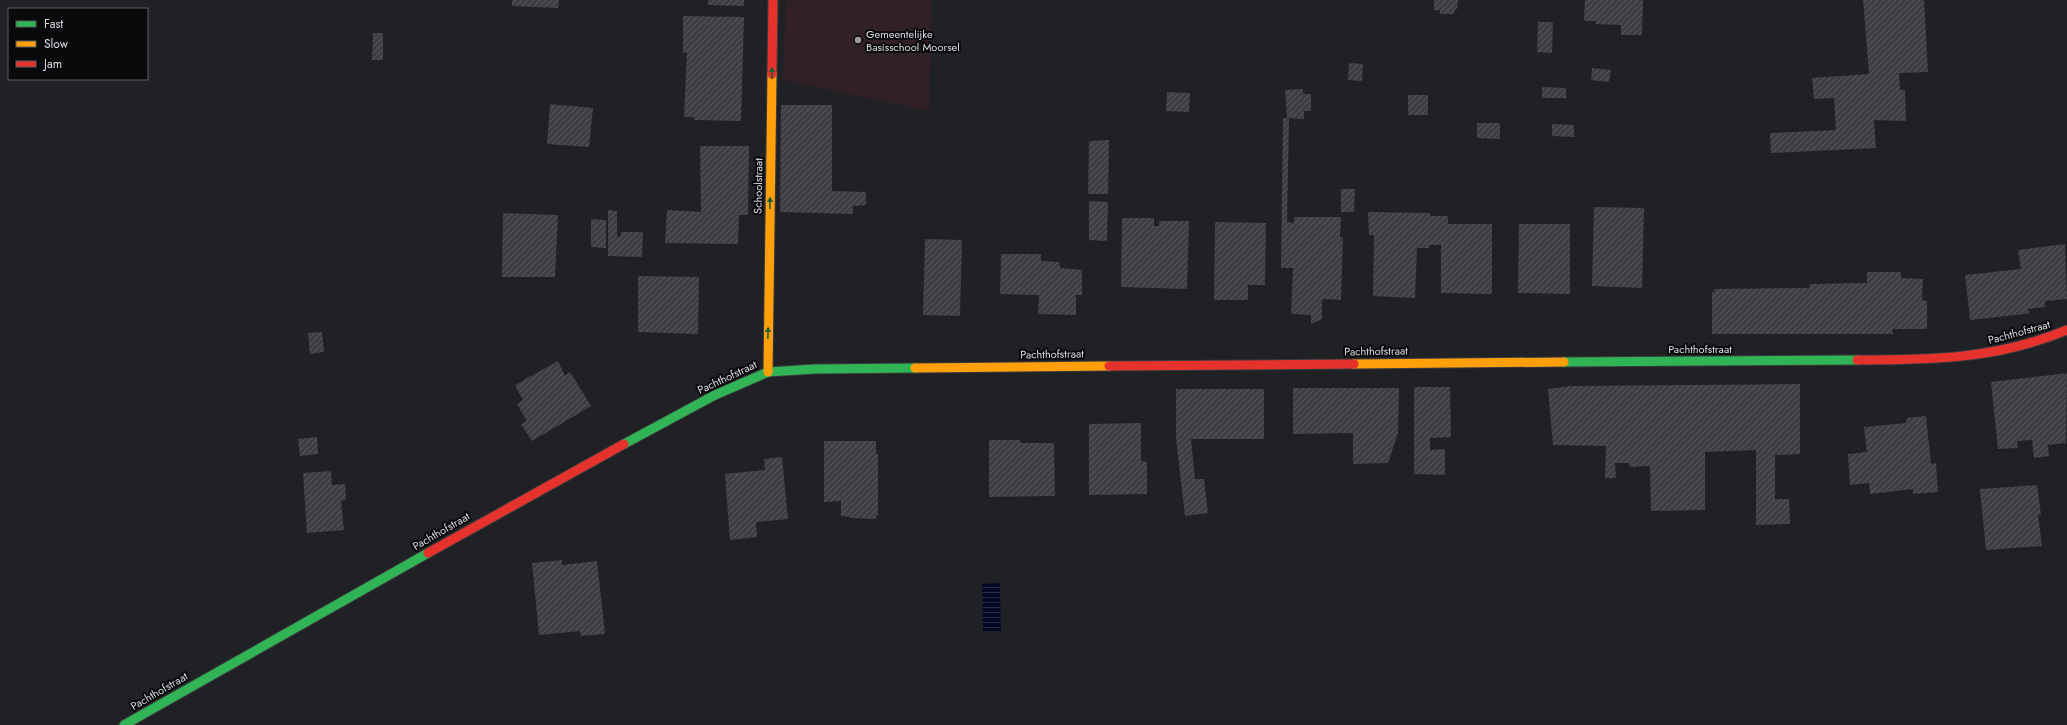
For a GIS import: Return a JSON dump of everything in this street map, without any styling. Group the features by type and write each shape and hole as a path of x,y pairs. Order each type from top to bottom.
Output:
{"street":[{"name":"Schoolstraat","path":"768,372 773,0"},
{"name":"Pachthofstraat","path":"124,725 498,513 715,395 768,372 816,368 1933,360 1984,354 2038,342 2067,330"}],"shaded area":[{"name":"Gemeentelijke Basisschool Moorsel","path":"786,0 932,0 929,111 783,80"}],"water":[{"path":"1000,583 1001,631 983,631 982,584"}],"building":[{"path":"512,0 559,0 558,8 512,6"},
{"path":"708,0 744,0 744,6 708,5"},
{"path":"1434,0 1458,0 1457,9 1455,9 1454,14 1440,14 1440,10 1434,10"},
{"path":"1585,0 1643,0 1642,35 1621,35 1621,25 1596,24 1596,21 1584,21"},
{"path":"1863,0 1924,0 1928,72 1899,73 1900,90 1905,90 1906,121 1874,120 1876,148 1771,153 1770,133 1836,130 1834,98 1814,99 1812,78 1869,74"},
{"path":"683,16 744,17 741,121 694,120 694,117 684,117 687,52 683,53"},
{"path":"1538,22 1553,22 1552,53 1537,52"},
{"path":"373,33 383,33 383,60 372,60"},
{"path":"1349,63 1363,64 1362,81 1348,80"},
{"path":"1592,68 1611,70 1609,82 1591,80"},
{"path":"1542,87 1566,88 1566,98 1542,98"},
{"path":"1303,89 1303,94 1311,94 1311,111 1304,111 1304,119 1289,118 1287,222 1294,223 1294,217 1341,217 1340,237 1343,237 1341,300 1322,299 1322,319 1311,324 1311,315 1291,314 1293,268 1281,268 1283,118 1287,118 1285,90"},
{"path":"1167,92 1190,93 1189,112 1166,111"},
{"path":"1408,95 1428,95 1428,115 1408,115"},
{"path":"550,104 593,108 589,147 547,144"},
{"path":"781,105 832,105 832,191 866,192 866,205 853,206 853,214 780,212"},
{"path":"1477,123 1500,123 1500,139 1477,138"},
{"path":"1552,124 1574,125 1574,137 1552,136"},
{"path":"1109,140 1108,194 1088,194 1089,141"},
{"path":"700,146 749,146 748,215 739,215 738,244 665,243 667,210 701,212"},
{"path":"1341,189 1355,189 1354,212 1341,212"},
{"path":"1089,201 1108,202 1107,241 1089,240"},
{"path":"1594,207 1644,208 1642,288 1592,286"},
{"path":"608,210 617,211 617,237 620,237 621,232 643,232 642,257 608,256"},
{"path":"1368,212 1430,213 1430,216 1448,216 1448,224 1492,224 1492,294 1441,293 1441,245 1429,245 1429,248 1417,248 1415,298 1373,296 1374,235 1369,235"},
{"path":"503,213 558,215 555,277 502,277"},
{"path":"1122,218 1154,218 1154,226 1159,226 1159,221 1189,221 1187,289 1121,287"},
{"path":"591,219 606,220 606,248 591,247"},
{"path":"1215,222 1266,223 1265,285 1248,285 1248,300 1214,300"},
{"path":"1519,224 1570,224 1570,294 1518,293"},
{"path":"925,239 962,240 960,316 923,315"},
{"path":"2065,244 2067,299 2045,301 2045,307 2028,309 2029,313 2025,314 1970,320 1965,275 2021,269 2018,250"},
{"path":"1001,254 1041,254 1041,261 1059,262 1060,268 1082,270 1082,295 1076,295 1076,315 1038,314 1039,295 1000,294"},
{"path":"1867,272 1901,272 1901,278 1923,279 1922,300 1927,301 1927,329 1893,329 1893,334 1712,334 1712,292 1715,292 1714,289 1809,288 1810,284 1867,283"},
{"path":"638,276 699,277 698,334 638,332"},
{"path":"322,332 324,352 310,354 308,333"},
{"path":"558,361 565,376 570,372 591,406 532,441 521,424 527,421 517,404 523,400 515,385"},
{"path":"2067,373 2066,443 2048,445 2049,456 2034,458 2032,440 2017,441 2018,448 1998,449 1991,382"},
{"path":"1800,384 1800,454 1775,455 1775,499 1789,499 1790,524 1756,525 1756,450 1705,452 1705,510 1651,511 1650,466 1630,467 1629,463 1615,463 1616,478 1605,478 1606,446 1553,445 1548,389 1571,386"},
{"path":"1414,387 1450,387 1451,437 1430,438 1430,450 1445,449 1445,475 1414,474"},
{"path":"1293,388 1399,388 1398,433 1388,463 1353,464 1353,433 1293,434"},
{"path":"1176,389 1264,389 1264,439 1191,439 1195,479 1204,479 1208,513 1185,516 1176,438"},
{"path":"1926,416 1931,464 1936,463 1938,492 1913,494 1913,489 1870,494 1869,483 1850,485 1848,454 1867,452 1864,427 1906,423 1907,418"},
{"path":"1141,423 1141,461 1147,462 1147,494 1089,495 1089,424"},
{"path":"317,437 318,454 300,456 298,439"},
{"path":"989,440 1020,440 1021,443 1054,443 1055,496 989,497"},
{"path":"824,441 876,441 876,454 878,454 878,515 876,515 876,519 841,516 841,501 824,502"},
{"path":"782,457 788,519 756,522 757,537 730,540 725,474 765,470 764,459"},
{"path":"331,471 332,485 345,484 346,500 341,501 344,530 307,533 303,473"},
{"path":"2037,485 2041,515 2038,515 2042,546 1986,550 1980,489"},
{"path":"562,560 562,565 597,561 605,634 581,636 580,631 539,635 532,563"}],"traffic: fast":[{"path":"1564,362 1857,360"},
{"path":"624,444 715,395 768,372 815,369 915,368"},
{"path":"124,725 428,553"}],"traffic: slow":[{"path":"768,372 772,74"},
{"path":"1354,364 1564,362"},
{"path":"915,368 1109,366"}],"traffic: jam":[{"path":"772,74 773,0"},
{"path":"1857,360 1964,356 2015,347 2041,340 2067,330"},
{"path":"1109,366 1354,364"},
{"path":"428,553 624,444"}],"place":[{"name":"Gemeentelijke Basisschool Moorsel","path":"858,40"}]}
